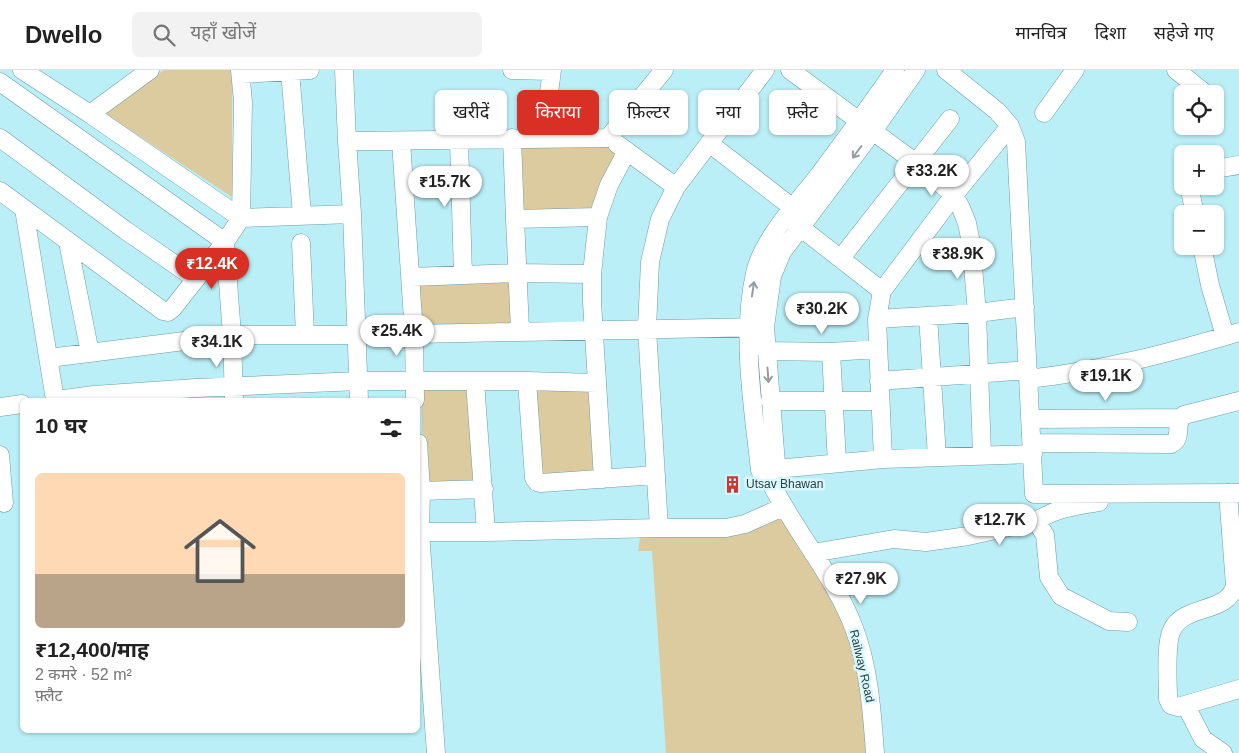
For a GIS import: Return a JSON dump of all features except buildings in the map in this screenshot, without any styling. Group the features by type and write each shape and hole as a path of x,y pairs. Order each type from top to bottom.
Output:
{"street":[{"path":"22,70 90,114 241,218 352,214"},
{"path":"90,114 150,70"},
{"path":"0,191 163,311 168,312 225,242 241,218 241,72 310,70"},
{"path":"344,70 360,398"},
{"path":"512,70 551,71 543,138"},
{"path":"608,138 664,70"},
{"path":"659,528 647,328 650,262 660,219 676,186 766,70"},
{"path":"790,70 916,163 954,195 967,223 971,243 977,313 982,456"},
{"path":"867,126 895,70"},
{"path":"767,474 753,402 756,326 755,272 767,244 793,217 867,126 916,70"},
{"path":"946,70 998,111 1010,126 1016,142 1034,494 1234,493 1235,585 1233,594 1177,622 1171,630 1168,699 1171,704 1178,707 1186,706 1239,689"},
{"path":"1044,113 1075,70"},
{"path":"1176,70 1195,85"},
{"path":"290,71 302,215"},
{"path":"0,82 225,242"},
{"path":"841,258 950,119"},
{"path":"884,459 877,319 882,291 954,195 1010,126"},
{"path":"0,138 125,230 196,279"},
{"path":"512,138 516,273 520,330"},
{"path":"347,141 608,138 676,186"},
{"path":"459,140 463,274"},
{"path":"401,141 414,334 415,398"},
{"path":"709,143 793,217 882,291"},
{"path":"603,480 592,274 598,217 609,184 627,151"},
{"path":"1224,168 1239,165"},
{"path":"24,209 56,398"},
{"path":"515,219 598,217"},
{"path":"68,242 90,352"},
{"path":"225,242 234,393"},
{"path":"301,243 306,334"},
{"path":"879,381 978,374 1075,374 1118,365 1232,334 1210,285 1204,255"},
{"path":"410,278 463,274 592,274"},
{"path":"877,319 977,313 1025,307"},
{"path":"928,316 936,457"},
{"path":"414,334 520,330 756,326"},
{"path":"756,326 766,351 770,401 767,474"},
{"path":"49,358 232,335 357,335"},
{"path":"766,351 831,352 878,349"},
{"path":"831,352 837,463"},
{"path":"94,398 234,393 359,381 597,383"},
{"path":"527,381 534,478 537,482 541,484 656,475"},
{"path":"476,382 486,532"},
{"path":"770,401 880,401"},
{"path":"1031,419 1180,418 1184,415 1239,401"},
{"path":"0,407 20,404"},
{"path":"767,474 837,463 884,459 982,456 1032,448 1171,444 1176,442 1178,438 1180,418"},
{"path":"0,455 4,503"},
{"name":"Railway Road","path":"767,474 783,507 814,553 854,628 869,691 875,753"},
{"path":"420,492 484,489"},
{"path":"814,553 894,540 926,542 978,534 1036,521 1050,512 1069,507 1106,501 1137,502 1202,493"},
{"path":"420,532 726,528 745,524 783,507"},
{"path":"1036,521 1045,535 1049,577 1061,596 1109,620 1128,622"},
{"path":"420,545 436,753"},
{"path":"1186,706 1203,739 1222,753"}],"shaded area":[{"path":"164,70 232,70 232,197 104,113"},
{"path":"515,141 608,141 620,151 596,214 517,215"},
{"path":"512,277 514,324 418,328 416,282"},
{"path":"531,385 593,388 598,474 538,477"},
{"path":"472,386 481,486 424,486 421,387"},
{"path":"783,510 851,634 863,704 867,753 666,753 652,551 638,551 641,530 699,531"}],"place":[{"name":"Utsav Bhawan","path":"732,484"}]}
